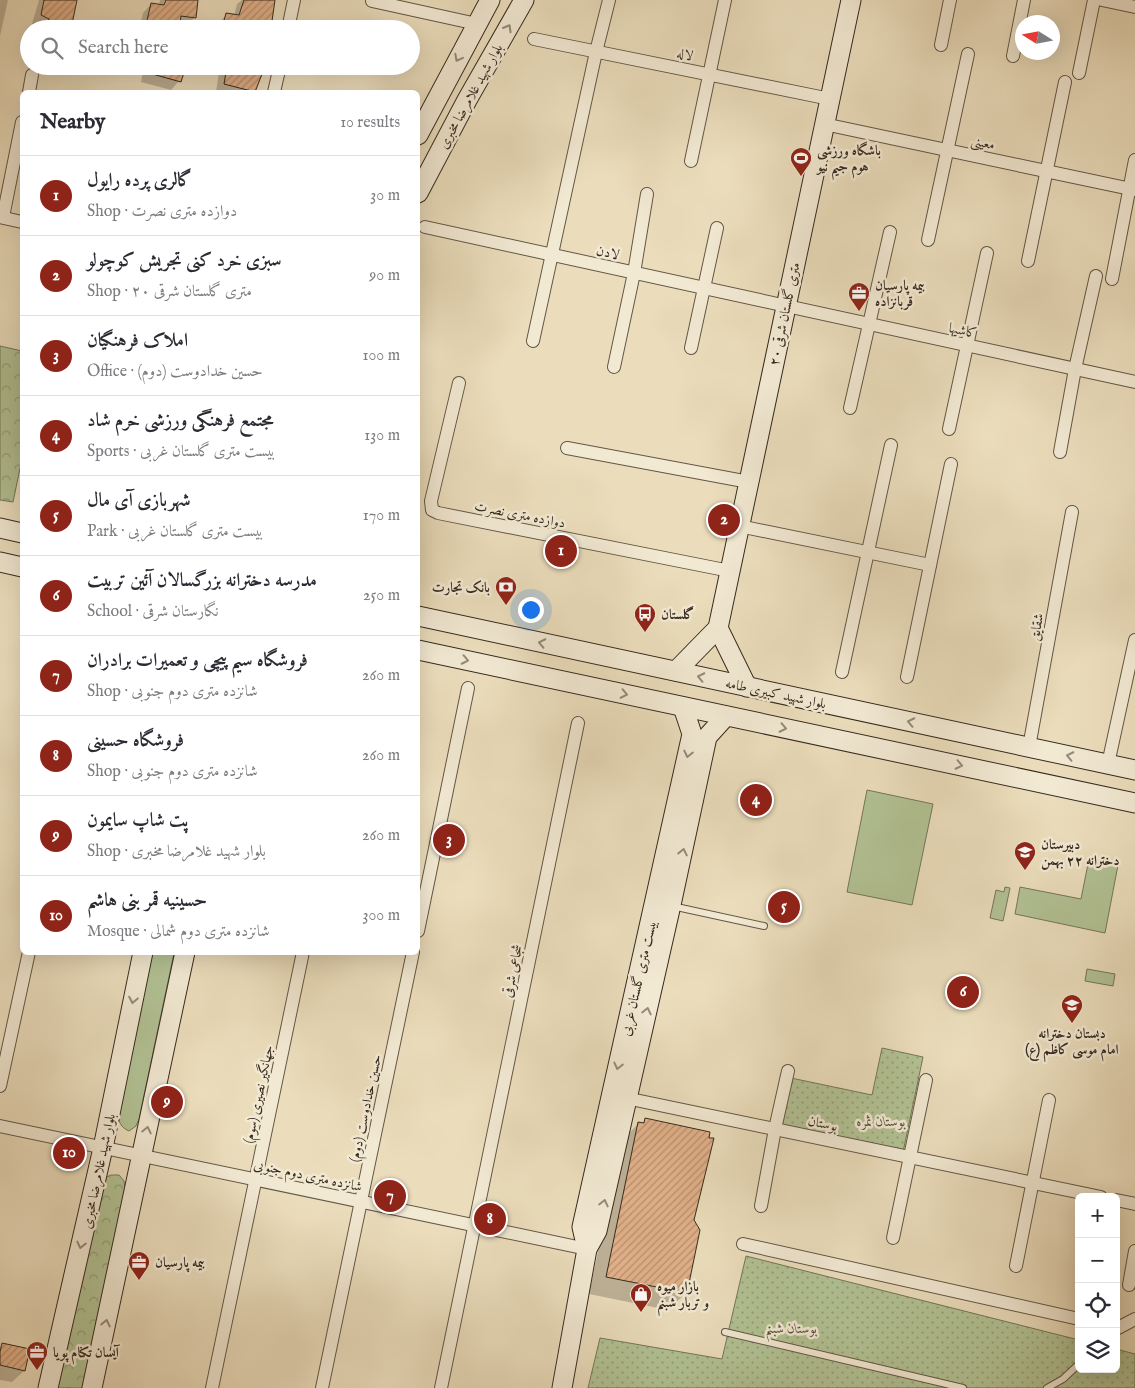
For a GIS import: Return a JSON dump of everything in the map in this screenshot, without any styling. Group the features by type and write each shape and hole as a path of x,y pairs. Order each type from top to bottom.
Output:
{"main road":[{"name":"بلوار شهید غلامرضا مخبری","path":"420,131 490,0"},
{"name":"بلوار شهید غلامرضا مخبری","path":"420,189 467,100 524,0"},
{"name":"۲۰ متری گلستان شرقی","path":"718,628 850,0"},
{"path":"0,528 20,533"},
{"path":"0,562 20,567"},
{"name":"بلوار شهید کبیری طامه","path":"420,616 1135,770"},
{"path":"676,671 718,628 747,686"},
{"path":"420,650 1135,803"},
{"name":"بیست متری گلستان غربی","path":"562,1388 587,1248 597,1231 620,1096 692,734 683,707"},
{"name":"بیست متری گلستان غربی","path":"620,1096 671,906 707,737 726,716"},
{"name":"بلوار شهید غلامرضا مخبری","path":"48,1388 104,1148 142,955"},
{"path":"92,1388 184,955"}],"street":[{"path":"290,20 294,0"},
{"path":"533,341 609,0"},
{"path":"692,161 725,0"},
{"path":"940,44 950,0"},
{"path":"1013,56 1024,0"},
{"path":"1079,74 1094,0"},
{"path":"1102,0 1135,7"},
{"path":"372,1 424,6 477,24"},
{"name":"لاله","path":"534,39 830,99"},
{"path":"928,240 968,54"},
{"path":"28,90 32,75"},
{"path":"274,90 278,75"},
{"path":"1028,262 1065,82"},
{"name":"معینی","path":"824,124 1132,189"},
{"path":"20,132 2,217 20,222"},
{"path":"1112,279 1132,189 1135,160"},
{"path":"614,367 634,273 647,194"},
{"name":"لادن","path":"425,227 786,307"},
{"path":"691,348 717,228"},
{"path":"850,408 890,232"},
{"path":"949,429 987,253"},
{"path":"1060,452 1075,369 1096,276"},
{"name":"کاشیها","path":"786,307 1135,382"},
{"name":"دوازده متری نصرت","path":"459,383 431,501 432,510 438,513 730,571"},
{"path":"842,672 891,445"},
{"path":"567,448 749,482"},
{"path":"907,677 951,464"},
{"name":"شقایق","path":"1029,747 1072,512"},
{"path":"739,526 930,565"},
{"path":"1108,764 1135,640"},
{"path":"420,921 468,688"},
{"name":"شجاعی شرقی","path":"442,1388 578,723"},
{"path":"0,1086 28,955"},
{"name":"جهانگیر نصیری (سوم)","path":"212,1388 301,955"},
{"name":"حسین خدادوست (دوم)","path":"322,1388 412,955"},
{"path":"761,1206 788,1072"},
{"path":"893,1238 926,1080"},
{"name":"بوستان","path":"620,1096 1083,1193"},
{"path":"1016,1266 1049,1100"},
{"name":"شانزده متری دوم جنوبی","path":"0,1126 587,1248"},
{"path":"1120,1201 1135,1204"},
{"path":"742,1244 1075,1318"},
{"path":"1129,1285 1135,1251"},
{"path":"1119,1328 1135,1319"}],"lane":[{"path":"671,906 764,926"},
{"path":"725,1332 963,1388"},
{"path":"1047,1388 1063,1379 1075,1368"}],"green space":[{"path":"0,346 20,351 20,469 13,502 0,500"},
{"path":"867,790 933,804 912,905 847,892"},
{"path":"1089,859 1118,865 1105,933 1015,914 1020,887 1081,899"},
{"path":"1005,887 1010,888 1003,921 990,918 996,890 1004,892"},
{"path":"152,955 174,955 136,1126 129,1131 124,1128 120,1124 117,1112"},
{"path":"1087,969 1115,974 1113,986 1085,981"},
{"name":"بوستان ثمره","path":"882,1048 923,1057 903,1152 781,1126 791,1078 872,1095"},
{"path":"111,1175 119,1175 124,1181 125,1190 83,1388 56,1388 104,1178"},
{"name":"بوستان شبنم","path":"746,1256 1075,1339 1075,1373 1120,1373 1120,1350 1135,1354 1135,1388 588,1388 600,1338 722,1359"}],"building":[{"path":"44,0 77,0 73,20 49,20 41,15"},
{"path":"166,0 198,0 196,18 181,16 180,20 147,20 151,3 164,5"},
{"path":"244,0 275,0 272,20 224,20 226,13 239,15"},
{"path":"156,75 183,75 181,82"},
{"path":"226,75 262,75 256,90 247,90 224,84"},
{"path":"645,1118 710,1132 709,1138 714,1138 694,1220 700,1230 687,1293 606,1277 638,1122 644,1123"},
{"path":"2,1343 30,1349 25,1371 0,1365"}],"place":[{"name":"باشگاه ورزشی هوم جیم نیو","path":"801,177"},
{"name":"بیمه پارسیان قربانزاده","path":"859,312"},
{"name":"سبزی خرد کنی تجریش کوچولو","path":"724,520"},
{"name":"گالری پرده رایول","path":"561,551"},
{"name":"بانک تجارت","path":"506,606"},
{"name":"گلستان","path":"645,633"},
{"name":"مجتمع فرهنگی ورزشی خرم شاد","path":"756,800"},
{"name":"املاک فرهنگیان","path":"449,840"},
{"name":"دبیرستان دخترانه ۲۲ بهمن","path":"1025,871"},
{"name":"شهربازی آی مال","path":"784,907"},
{"name":"مدرسه دخترانه بزرگسالان آئین تربیت","path":"963,992"},
{"name":"دبستان دخترانه امام موسی کاظم (ع)","path":"1072,1024"},
{"name":"پت شاپ سایمون","path":"167,1102"},
{"name":"حسینیه قمر بنی هاشم","path":"69,1153"},
{"name":"فروشگاه سیم پیچی و تعمیرات برادران","path":"390,1196"},
{"name":"فروشگاه حسینی","path":"490,1219"},
{"name":"بیمه پارسیان","path":"139,1281"},
{"name":"بازار میوه و تربار شبنم","path":"641,1313"},
{"name":"آیسان تکنام پویا","path":"37,1371"}]}
